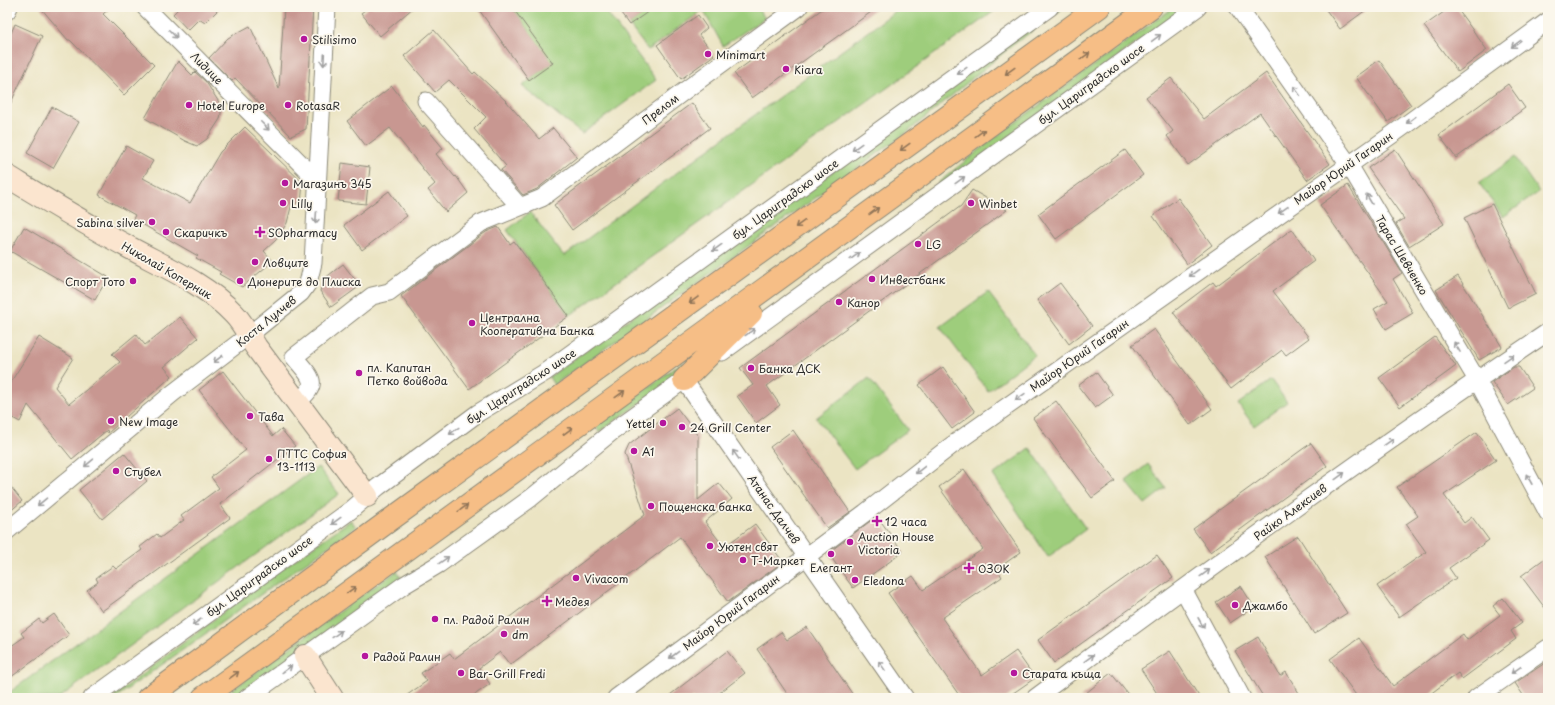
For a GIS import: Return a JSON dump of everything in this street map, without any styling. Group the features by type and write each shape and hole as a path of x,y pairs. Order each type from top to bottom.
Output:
{"highway":[{"path":"1042,48 1083,7"},
{"path":"148,698 397,515 1099,7"},
{"path":"203,698 949,156 1151,7"},
{"path":"684,380 797,266"}],"street":[{"path":"7,11 9,7"},
{"name":"Лидице","path":"145,7 318,181"},
{"name":"Коста Лулчев","path":"7,531 173,393 301,293 308,283 313,263 327,7"},
{"name":"Прелом","path":"297,402 312,388 311,378 294,357 372,296 389,292 482,223 542,198 799,7"},
{"name":"бул. Цариградско шосе","path":"92,698 351,510 384,482 478,413 544,373 1050,7"},
{"name":"бул. Цариградско шосе","path":"247,698 404,585 439,564 531,498 613,431 1198,7"},
{"name":"Тарас Шевченко","path":"1238,7 1349,165 1477,380 1548,513"},
{"name":"Майор Юрий Гагарин","path":"616,698 865,513 951,446 1349,165 1548,21"},
{"path":"426,101 520,207"},
{"name":"Николай Коперник","path":"7,176 124,245 164,265 213,295 235,315 367,496"},
{"name":"Райко Алексиев","path":"1035,698 1183,589 1477,380 1548,332"},
{"name":"Атанас Далчев","path":"684,380 905,698"},
{"path":"1183,589 1242,698"},
{"path":"1476,698 1548,648"},
{"path":"305,656 332,698"}],"green space":[{"path":"512,7 603,7 656,80 582,134 522,86 552,63"},
{"path":"653,7 756,7 765,18 723,46 703,10 648,50 629,25"},
{"path":"901,7 1000,7 569,316 507,230 530,212 564,256"},
{"path":"1060,7 1065,7 1014,44 909,131 554,385 549,377"},
{"path":"1174,7 1186,7 940,187 938,183 994,138"},
{"path":"1515,157 1539,192 1503,217 1479,183"},
{"path":"988,292 1035,355 988,391 940,327"},
{"path":"683,362 677,376 673,380 599,432 595,425"},
{"path":"869,378 908,430 855,469 816,418"},
{"path":"1271,380 1287,402 1254,426 1238,404"},
{"path":"1030,448 1086,529 1048,557 993,475"},
{"path":"1148,464 1166,488 1145,504 1126,481"},
{"path":"318,467 339,494 59,698 7,698 7,694"},
{"path":"351,520 356,527 115,698 111,698 267,579"},
{"path":"397,571 401,578 236,698 221,698 362,595"}],"building":[{"path":"40,7 111,7 103,14 154,65 124,95 70,40 68,40"},
{"path":"180,7 221,7 205,23 199,19 188,30 173,14"},
{"path":"284,7 313,7 306,129 291,136 235,78 232,81 209,58 228,38 250,26 279,89"},
{"path":"369,7 414,7 380,36 361,13"},
{"path":"477,7 512,7 553,63 529,80"},
{"path":"616,7 655,7 629,25"},
{"path":"825,7 878,7 752,98 734,73"},
{"path":"1324,7 1370,7 1340,29"},
{"path":"1451,7 1456,7 1487,50 1458,72 1424,26"},
{"path":"698,15 707,28 699,35 714,55 681,79 657,45"},
{"path":"15,24 42,36 7,111 7,42"},
{"path":"434,30 473,74 475,72 506,101 539,139 553,128 577,157 537,189 523,195 501,170 506,166 474,129 486,117 449,80 435,92 404,56"},
{"path":"1379,60 1411,105 1388,122 1356,77"},
{"path":"178,61 192,75 195,72 206,82 222,107 220,119 207,139 197,146 185,141 145,118"},
{"path":"1266,73 1330,164 1307,180 1260,113 1188,165 1167,136 1173,131 1146,97 1171,78 1204,119"},
{"path":"1508,84 1525,108 1456,158 1439,135"},
{"path":"392,86 423,127 424,125 443,148 436,154 455,177 456,176 468,193 446,212 428,190 435,184 390,128 366,146 347,121"},
{"path":"692,103 710,128 572,230 554,205"},
{"path":"52,107 79,122 53,168 27,153"},
{"path":"245,127 303,183 301,203 292,203 287,223 276,240 264,251 273,261 242,287 219,274 221,272 196,258 198,256 133,219 135,215 99,195 126,146 153,161 143,178 190,203 220,152"},
{"path":"1395,149 1444,224 1409,246 1396,224 1404,219 1368,168"},
{"path":"1125,150 1143,175 1056,239 1038,214"},
{"path":"342,163 370,167 366,204 338,201"},
{"path":"1348,185 1402,273 1393,279 1413,313 1386,329 1374,309 1388,301 1320,205"},
{"path":"972,190 1007,210 767,386 780,405 756,423 737,396 753,385 740,368 961,206"},
{"path":"389,191 407,216 362,250 344,225"},
{"path":"1178,198 1212,245 1187,264 1153,216"},
{"path":"1492,204 1536,294 1508,308 1464,218"},
{"path":"24,227 108,277 95,300 10,251"},
{"path":"498,227 510,244 514,241 569,316 469,389 401,296 486,232"},
{"path":"1292,229 1314,261 1273,291 1309,338 1286,355 1282,350 1231,389 1173,312 1213,282 1216,286"},
{"path":"343,264 360,286 331,307 320,291 324,279"},
{"path":"1458,276 1502,347 1479,360 1436,290"},
{"path":"1060,283 1092,326 1069,344 1037,300"},
{"path":"180,317 198,338 164,367 172,376 108,433 107,430 72,459 28,405 20,422 7,415 7,388 39,337 73,358 55,387 69,404 120,362 112,354 136,334 145,345"},
{"path":"1154,329 1212,409 1190,425 1132,345"},
{"path":"1435,337 1456,366 1400,407 1379,378"},
{"path":"943,367 975,412 952,429 919,385"},
{"path":"1514,367 1519,367 1533,388 1508,405 1492,382"},
{"path":"223,371 273,436 281,429 295,446 220,504 230,518 102,611 87,590 98,582 96,578 113,566 116,569 142,550 140,547 157,534 160,538 184,520 181,516 219,488 211,477 246,450 199,390"},
{"path":"1096,372 1113,395 1095,408 1078,386"},
{"path":"1056,401 1115,481 1092,498 1033,418"},
{"path":"677,408 698,436 698,500 719,483 732,499 705,522 724,547 755,524 783,562 728,602 680,537 510,665 500,652 479,668 490,684 470,698 403,698 427,681 421,673 450,653 454,659 645,515 625,454 629,445"},
{"path":"793,430 850,512 827,528 770,447"},
{"path":"1477,432 1496,460 1444,495 1464,523 1472,517 1489,540 1449,568 1456,578 1399,617 1377,586 1426,552 1406,524 1418,516 1397,487"},
{"path":"1311,443 1327,466 1210,552 1193,529"},
{"path":"124,453 147,481 102,519 79,490"},
{"path":"964,469 1021,552 997,569 1002,577 942,618 982,675 1016,651 1035,678 1006,698 961,698 888,593 913,576 923,590 983,549 939,487"},
{"path":"7,482 22,501 7,514"},
{"path":"877,516 903,552 853,588 828,553"},
{"path":"1298,536 1347,613 1314,634 1265,557"},
{"path":"1157,555 1173,578 1054,663 1038,640"},
{"path":"1548,556 1548,612 1521,576"},
{"path":"1241,586 1254,607 1230,623 1216,602"},
{"path":"1503,598 1522,623 1511,631 1516,639 1462,679 1458,673 1425,698 1358,698 1330,659 1359,638 1393,686 1463,634 1467,640 1500,615 1493,606"},
{"path":"54,614 69,635 7,680 7,649 24,637 21,633 39,619 42,623"},
{"path":"807,627 855,698 790,698 757,649 781,632 787,640"},
{"path":"1258,637 1280,676 1286,672 1302,698 1264,698 1235,651"},
{"path":"727,651 745,673 713,698 666,698"},
{"path":"1170,651 1200,698 1160,698 1141,669"},
{"path":"1548,661 1548,698 1525,698 1515,683"},
{"path":"1111,673 1131,698 1080,698 1102,680"}],"place":[{"name":"Stilisimo","path":"304,39"},
{"name":"Minimart","path":"708,54"},
{"name":"Kiara","path":"786,69"},
{"name":"Hotel Europe","path":"189,105"},
{"name":"RotasaR","path":"288,105"},
{"name":"Магазинъ 345","path":"285,183"},
{"name":"Lilly","path":"283,203"},
{"name":"Winbet","path":"971,203"},
{"name":"Sabina silver","path":"152,222"},
{"name":"Скаричкъ","path":"166,232"},
{"name":"SOpharmacy","path":"260,232"},
{"name":"LG","path":"918,244"},
{"name":"Ловците","path":"255,262"},
{"name":"Инвестбанк","path":"872,279"},
{"name":"Спорт Тото","path":"133,281"},
{"name":"Дюнерите до Плиска","path":"240,281"},
{"name":"Канор","path":"839,302"},
{"name":"Централна Кооперативна Банка","path":"472,323"},
{"name":"Банка ДСК","path":"751,368"},
{"name":"пл. Капитан Петко войвода","path":"359,373"},
{"name":"Тава","path":"250,416"},
{"name":"New Image","path":"111,421"},
{"name":"Yettel","path":"663,423"},
{"name":"24 Grill Center","path":"682,427"},
{"name":"A1","path":"634,451"},
{"name":"ПТТС София 13-1113","path":"269,459"},
{"name":"Стубел","path":"116,471"},
{"name":"Пощенска банка","path":"651,506"},
{"name":"12 часа","path":"877,521"},
{"name":"Auction House Victoria","path":"850,542"},
{"name":"Уютен свят","path":"710,546"},
{"name":"Елегант","path":"831,554"},
{"name":"Т-Маркет","path":"743,560"},
{"name":"ОЗОК","path":"969,568"},
{"name":"Vivacom","path":"576,578"},
{"name":"Eledona","path":"855,580"},
{"name":"Медея","path":"547,601"},
{"name":"Джамбо","path":"1235,605"},
{"name":"пл. Радой Ралин","path":"435,619"},
{"name":"dm","path":"504,634"},
{"name":"Радой Ралин","path":"365,656"},
{"name":"Bar-Grill Fredi","path":"461,673"},
{"name":"Старата къща","path":"1014,673"}]}
